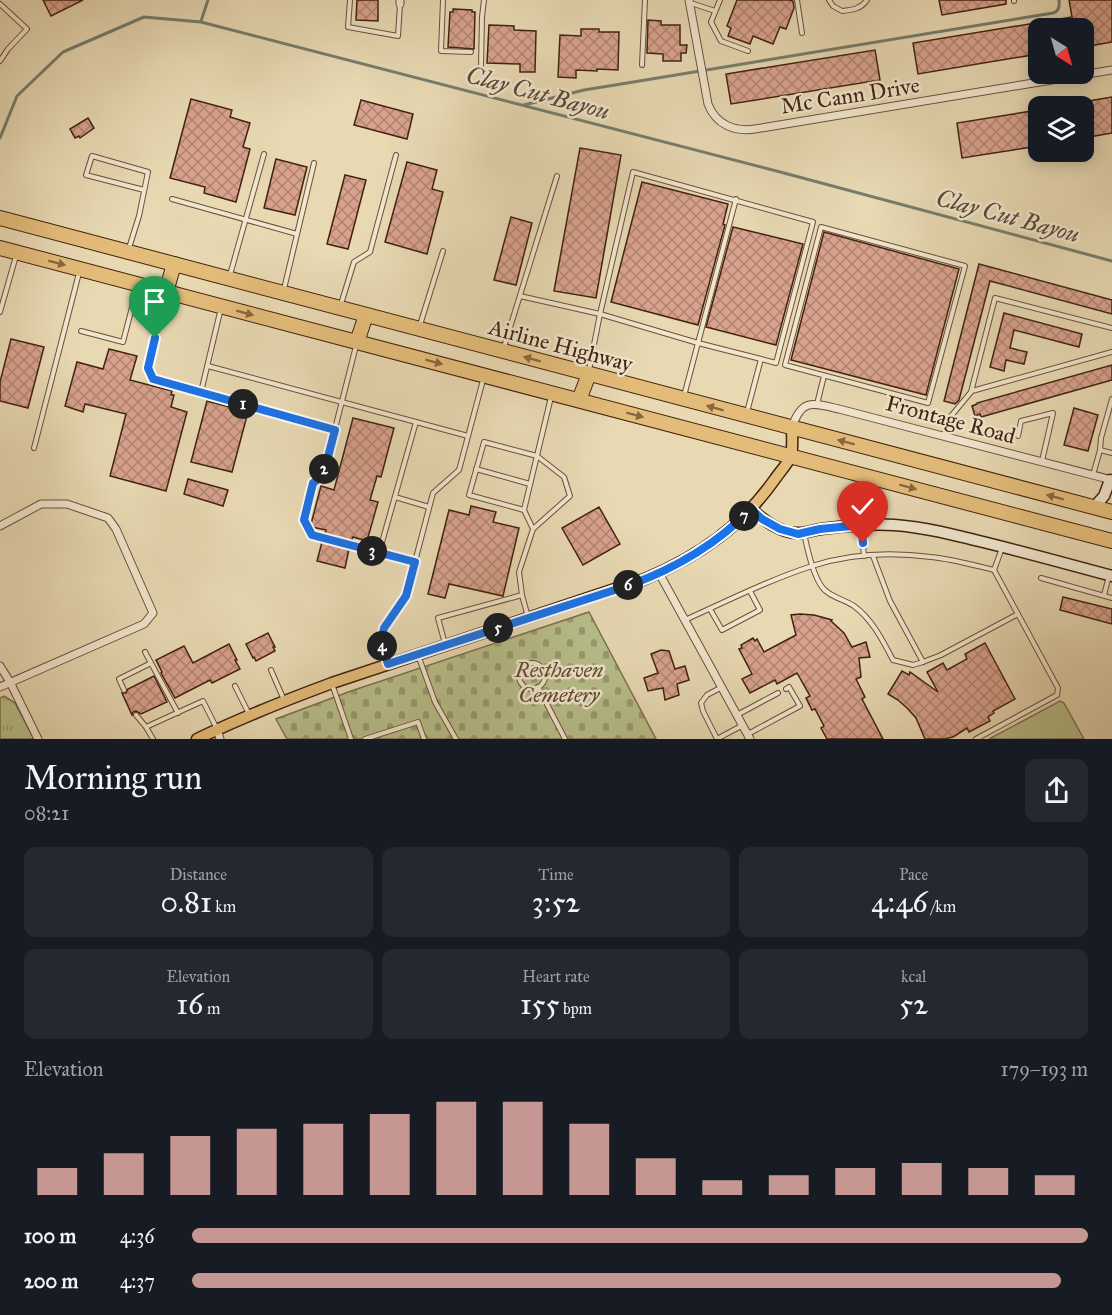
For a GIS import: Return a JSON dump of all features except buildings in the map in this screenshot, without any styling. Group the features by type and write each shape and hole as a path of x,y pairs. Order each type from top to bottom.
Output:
{"highway":[{"name":"Airline Highway","path":"2,218 1112,512"},
{"path":"0,248 1110,540"},
{"path":"166,292 174,264"},
{"path":"357,342 366,315"},
{"path":"579,400 589,374"}],"main road":[{"path":"197,739 219,734 249,715 332,683 638,582 684,561 730,529 764,495 791,456 792,428"}],"street":[{"name":"Mc Cann Drive","path":"689,1 708,104 715,117 733,129 747,130 1112,70"},
{"path":"792,428 800,410 805,406 817,405"},
{"name":"Frontage Road","path":"817,405 839,408 1111,480"},
{"path":"1094,507 1104,496 1111,480"},
{"path":"0,526 41,504 66,504 108,518 116,530 153,613 144,624 0,687"},
{"path":"751,509 762,519 780,529 798,534 820,529 892,524 934,530 1111,576"},
{"path":"659,573 749,736"},
{"path":"0,666 38,739"}],"lane":[{"path":"350,0 348,27 398,36 400,2"},
{"path":"443,0 441,51 471,52"},
{"path":"481,66 484,0"},
{"path":"642,65 645,0"},
{"path":"720,0 711,22 721,42 748,51"},
{"path":"797,0 802,33"},
{"path":"829,0 833,6 842,11 857,8 867,0"},
{"path":"689,1 716,12"},
{"path":"0,4 27,29 0,61"},
{"path":"229,279 264,154"},
{"path":"340,308 354,261 370,252 396,155"},
{"path":"128,252 139,216 148,172 92,156 86,175 144,190"},
{"path":"284,293 314,163"},
{"path":"520,296 600,314 776,363 813,222 633,172 600,314 589,374"},
{"path":"503,351 557,176"},
{"path":"172,199 297,234"},
{"path":"683,399 735,199"},
{"path":"821,227 965,266 928,404 824,376 785,365 821,227"},
{"path":"419,329 443,251"},
{"path":"0,312 17,252"},
{"path":"34,448 80,269"},
{"path":"81,332 123,342 138,284"},
{"path":"166,292 148,368 153,379 335,430"},
{"path":"944,436 947,421 971,392 995,298 1112,328"},
{"path":"201,392 222,306"},
{"path":"357,342 323,476 313,483 304,520 312,535 415,562"},
{"path":"971,392 1112,352"},
{"path":"746,416 761,359"},
{"path":"208,366 468,436"},
{"path":"388,664 381,642 384,628 406,596 433,493 459,470 484,375"},
{"path":"817,405 824,376"},
{"path":"533,529 524,510 552,393"},
{"path":"1093,475 1112,399"},
{"path":"1018,436 1021,421 1053,413 1041,462"},
{"path":"379,553 416,422"},
{"path":"524,510 470,495 484,442 537,456 564,477 570,496 533,529 519,572 522,595 529,618"},
{"path":"1100,450 1112,453"},
{"path":"476,469 530,484"},
{"path":"395,497 429,507"},
{"path":"861,525 864,556"},
{"path":"804,532 820,585 826,592 861,612 873,626 893,660 913,665 923,662 941,655 1018,614"},
{"path":"976,739 1057,695 1058,688 994,570 1002,547"},
{"path":"685,621 750,591 813,566 839,559 904,555 937,557 994,570"},
{"path":"873,556 890,601 923,662"},
{"path":"1104,595 1111,576"},
{"path":"1041,578 1112,598"},
{"path":"710,609 722,630 760,610 750,591"},
{"path":"445,645 438,618 522,595"},
{"path":"145,652 178,713"},
{"path":"417,655 435,702 456,739"},
{"path":"124,690 119,679 150,663"},
{"path":"536,664 543,669 545,677 538,687 526,687 520,681 520,672 524,666 536,664"},
{"path":"271,670 285,701"},
{"path":"332,683 351,739"},
{"path":"235,686 249,715"},
{"path":"538,687 565,739"},
{"path":"722,687 707,695 701,703 702,711 717,739 743,725"},
{"path":"749,736 800,706 789,687 786,688"},
{"path":"737,715 778,693"},
{"path":"146,727 203,700 219,734"},
{"path":"136,715 153,739"},
{"path":"365,739 418,722 424,739"}],"green space":[{"name":"Resthaven Cemetery","path":"589,612 656,739 287,739 276,719 351,691"},
{"path":"4,696 15,703 34,739 0,739 0,698"},
{"path":"1060,701 1064,703 1084,739 989,739"}],"waterway":[{"path":"201,21 208,0"},
{"path":"524,105 584,90 1053,13 1059,8 1059,0"},
{"name":"Clay Cut Bayou","path":"0,138 17,96 63,52 144,17 201,22 784,173 1112,261"}],"route":[{"path":"155,338 148,368 153,379 335,430 323,476 313,483 304,520 312,535 415,562 406,596 384,628 381,642 388,664 645,579 684,561 712,543 751,509 762,519 780,529 798,534 820,529 861,525 863,543"}]}
